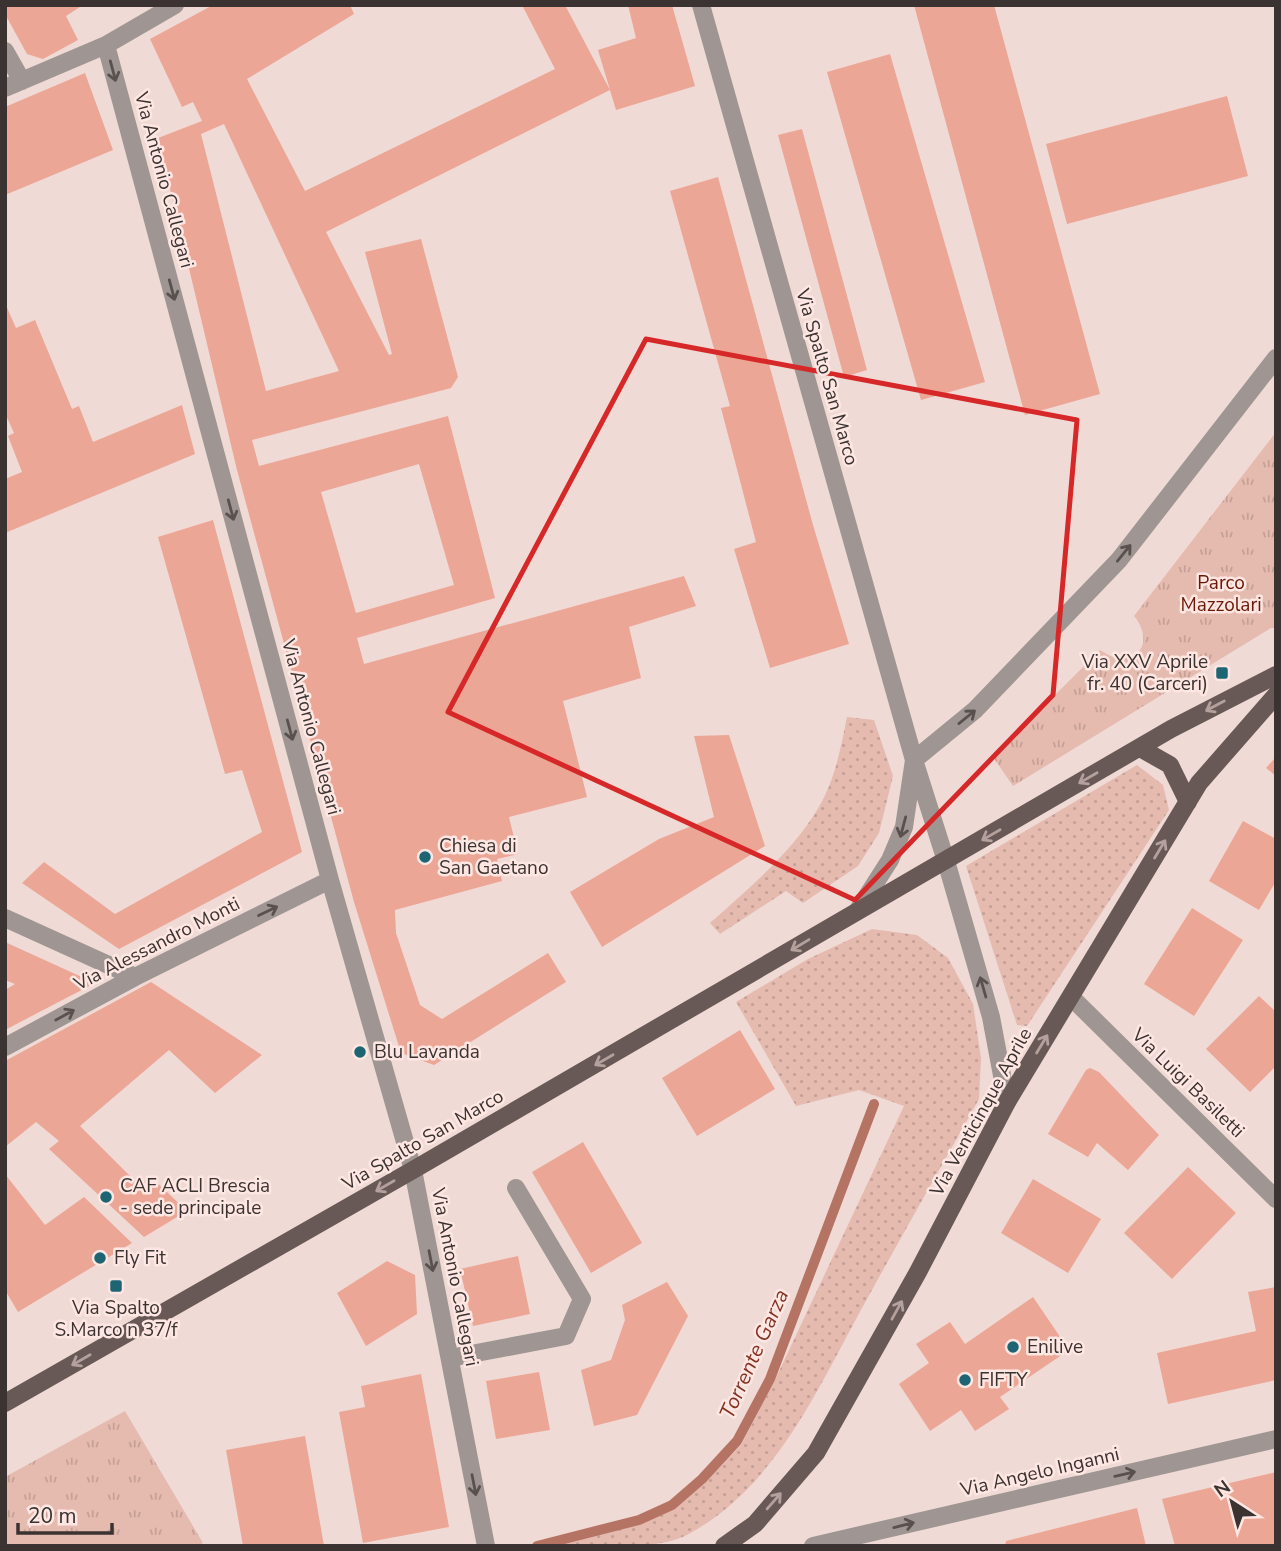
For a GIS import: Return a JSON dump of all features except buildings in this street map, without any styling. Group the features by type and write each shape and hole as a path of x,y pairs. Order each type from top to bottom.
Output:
{"main road":[{"name":"Via Spalto San Marco","path":"5,1403 413,1170 1140,748 1276,675"},
{"name":"Via Venticinque Aprile","path":"724,1546 755,1524 816,1453 918,1272 1007,1102 1199,783 1276,695"},
{"path":"1140,748 1170,765 1188,802"}],"street":[{"path":"5,88 106,45 175,5"},
{"name":"Via Spalto San Marco","path":"701,5 914,760 991,1017 1007,1102"},
{"name":"Via Antonio Callegari","path":"106,45 330,880 413,1170 486,1546"},
{"path":"5,51 22,81"},
{"path":"914,760 975,710 1119,560 1276,358"},
{"name":"Via Spalto San Marco","path":"858,910 890,860 904,827 914,760"},
{"name":"Via Alessandro Monti","path":"5,1048 135,977 330,880"},
{"path":"5,918 135,977"},
{"name":"Via Luigi Basiletti","path":"1071,997 1276,1199"},
{"path":"450,1358 566,1336 582,1299 516,1188"},
{"name":"Via Angelo Inganni","path":"813,1546 836,1544 1276,1439"}],"highlighted area":[{"path":"646,339 1077,420 1053,695 855,900 448,712"}],"green space":[{"name":"Parco Mazzolari","path":"1276,432 1276,628 1271,628 1013,786 993,757 1100,650 1119,658 1131,657 1137,653 1143,643 1143,636 1134,616"},
{"path":"847,717 874,720 893,776 879,833 858,866 803,903 786,891 720,934 710,923 784,853 820,805 834,774"},
{"path":"1137,765 1163,785 1169,810 1027,1026 1017,1025 966,866"},
{"path":"872,929 917,935 948,958 973,1004 981,1058 979,1099 813,1399 770,1463 746,1491 717,1516 672,1541 621,1547 553,1546 638,1524 674,1508 706,1482 741,1445 774,1382 904,1106 859,1090 796,1106 736,1002 808,959"},
{"path":"125,1411 203,1543 196,1546 5,1546 5,1477"}],"waterway":[{"name":"Torrente Garza","path":"537,1546 639,1520 672,1505 702,1479 737,1441 770,1379 874,1104"}],"place":[{"name":"Via XXV Aprile fr. 40 (Carceri)","path":"1222,673"},
{"name":"Chiesa di San Gaetano","path":"425,857"},
{"name":"Blu Lavanda","path":"360,1052"},
{"name":"CAF ACLI Brescia - sede principale","path":"106,1197"},
{"name":"Fly Fit","path":"100,1258"},
{"name":"Via Spalto S.Marco n 37/f","path":"116,1286"},
{"name":"Enilive","path":"1013,1347"},
{"name":"FIFTY","path":"965,1380"}]}
